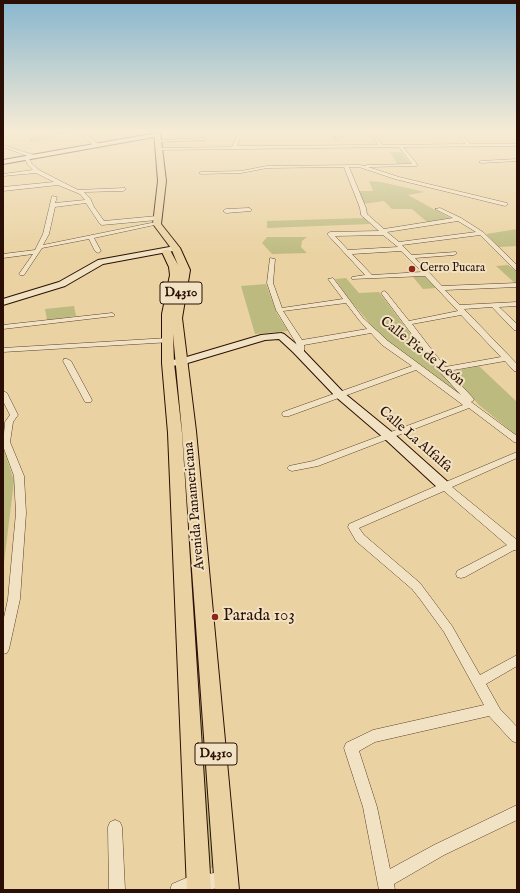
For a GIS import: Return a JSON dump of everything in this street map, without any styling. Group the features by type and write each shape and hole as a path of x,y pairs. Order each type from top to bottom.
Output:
{"main road":[{"path":"153,222 154,173"},
{"path":"153,222 162,181 161,173"},
{"name":"Avenida Panamericana","path":"153,222 170,249 182,260 185,270 177,318 189,431 226,884"},
{"name":"Avenida Panamericana","path":"170,249 175,275 166,314 169,379 175,433 192,888"}],"street":[{"path":"3,175 23,173"},
{"path":"40,173 82,193 102,223 153,222"},
{"path":"201,173 214,173"},
{"path":"349,173 364,208 364,215 403,249 517,368"},
{"path":"380,173 504,204"},
{"path":"3,189 59,183"},
{"path":"79,191 123,189"},
{"path":"22,274 39,249 46,234 54,205 54,197"},
{"path":"54,205 88,201"},
{"path":"438,209 459,219 481,233 515,267"},
{"path":"226,211 249,210"},
{"path":"370,277 330,234 383,232 459,219"},
{"path":"3,256 153,222"},
{"path":"397,244 481,233"},
{"path":"91,236 98,251"},
{"path":"3,302 62,284 101,262 170,249"},
{"path":"347,252 403,249"},
{"path":"411,257 454,253"},
{"name":"Calle La Alfalfa","path":"272,259 270,283 279,310 299,346 340,395 389,436 444,486 516,545"},
{"path":"354,278 427,274"},
{"name":"Calle Pie de León","path":"331,279 346,301 371,331 417,367 517,440"},
{"path":"440,288 517,285"},
{"path":"292,468 315,464 470,405 471,401 442,370 384,293"},
{"path":"279,310 346,301"},
{"path":"407,323 461,310 493,305 517,304"},
{"path":"493,305 516,326"},
{"path":"3,328 112,315"},
{"path":"299,346 371,331"},
{"name":"Calle La Alfalfa","path":"181,362 264,337 277,335 299,346"},
{"path":"3,350 168,340"},
{"path":"442,370 507,358"},
{"path":"67,361 88,400"},
{"path":"168,363 181,362"},
{"path":"286,414 417,367"},
{"path":"169,379 183,378"},
{"path":"3,393 14,415 9,422 6,442 19,476 21,513 14,600 3,649"},
{"path":"517,455 353,527 360,538 416,586 424,596 448,630 492,709 517,737"},
{"path":"461,574 516,545"},
{"path":"477,683 517,660"},
{"path":"492,709 373,736 351,748 370,807 387,885 439,850 517,812"},
{"path":"115,828 117,890"},
{"path":"192,888 226,884"}],"shaded area":[{"path":"369,181 381,182 425,192 408,195 450,218 427,222 412,209 392,209 384,201 363,204 359,191 373,191"},
{"path":"365,218 370,224 267,228 267,221"},
{"path":"517,229 517,246 499,247 486,234"},
{"path":"267,237 307,237 302,241 301,247 307,253 272,254 262,243"},
{"path":"508,265 517,272 517,285 496,266"},
{"path":"413,277 426,277 436,288 423,289"},
{"path":"346,278 359,293 379,292 418,344 466,399 387,341 373,327 348,298 335,279"},
{"path":"266,284 277,314 288,331 255,334 241,286"},
{"path":"74,306 76,316 47,320 45,309"},
{"path":"479,366 517,402 517,436 479,405 449,372"},
{"path":"175,386 178,386 185,460 218,868 209,868"},
{"path":"3,447 14,481 3,571"}],"place":[{"name":"Cerro Pucara","path":"412,269"},
{"name":"Parada 103","path":"215,617"}]}
